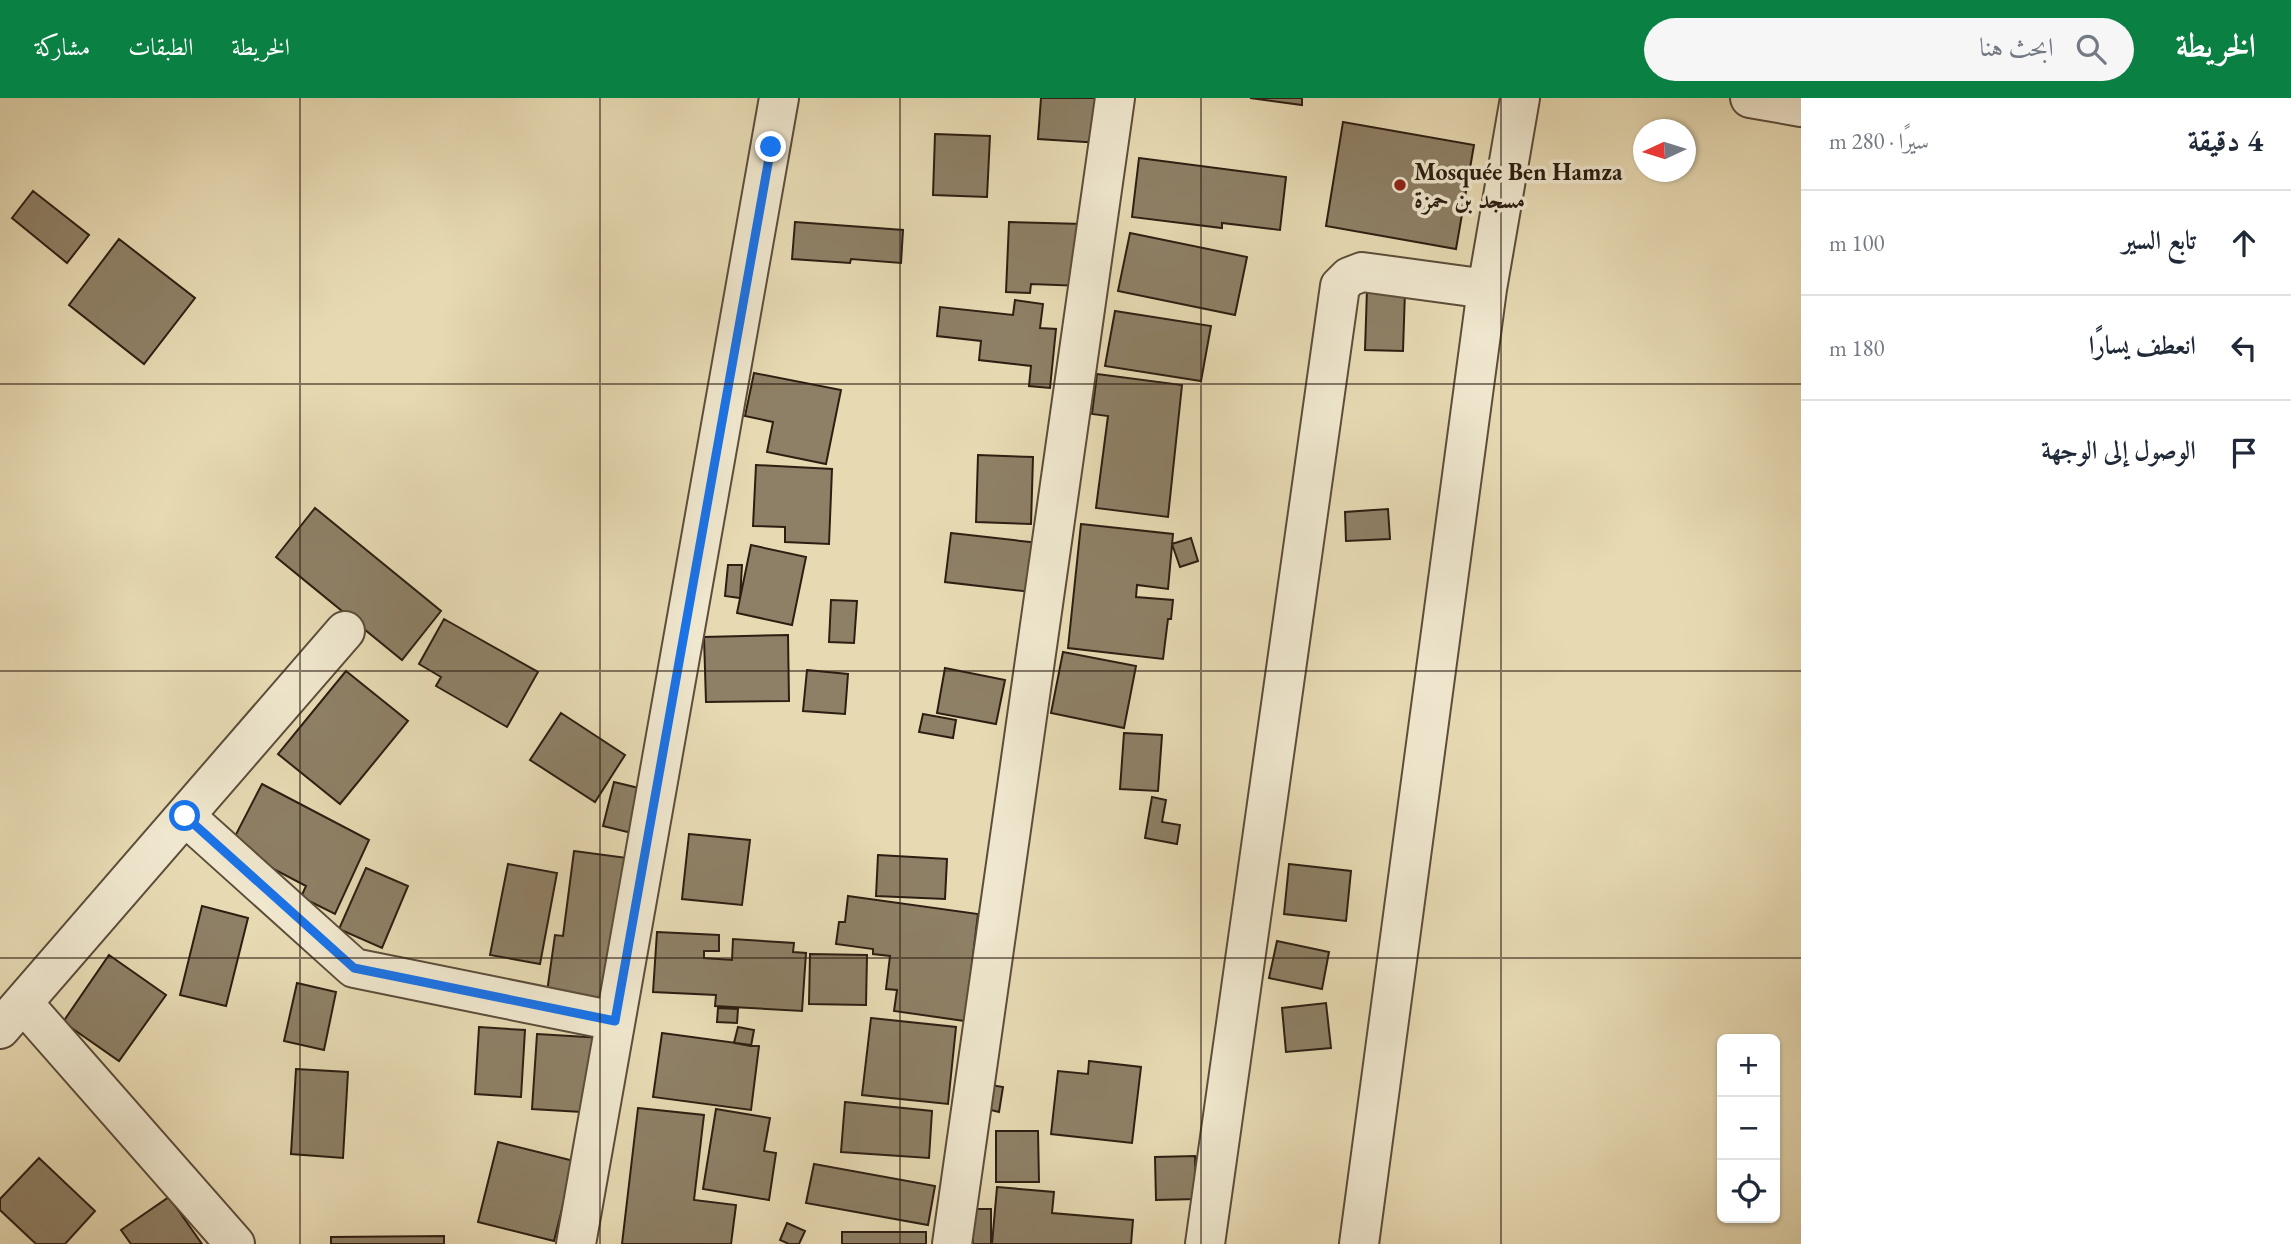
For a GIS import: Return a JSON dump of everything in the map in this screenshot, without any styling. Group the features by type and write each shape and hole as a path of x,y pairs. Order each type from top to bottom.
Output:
{"street":[{"path":"576,1244 779,98"},
{"path":"952,1244 1115,98"},
{"path":"1359,1244 1487,289 1520,98"},
{"path":"1751,98 1801,107"},
{"path":"1205,1244 1340,286 1349,277 1362,272 1487,289"},
{"path":"235,1244 12,1016 345,631"},
{"path":"185,816 354,968 615,1021"}],"building":[{"path":"1041,98 1104,98 1101,143 1038,139"},
{"path":"1250,98 1302,98 1302,105"},
{"name":"Mosquée Ben Hamza مسجد بن حمزة","path":"1343,122 1474,145 1456,249 1326,226"},
{"path":"935,134 990,136 987,197 933,195"},
{"path":"1139,158 1286,177 1280,230 1222,223 1222,228 1132,217"},
{"path":"33,191 89,235 67,263 12,218"},
{"path":"795,222 903,230 901,263 851,259 850,263 792,259"},
{"path":"1009,222 1084,224 1082,286 1031,284 1030,293 1006,292"},
{"path":"1130,233 1247,257 1235,315 1118,291"},
{"path":"119,239 195,298 144,364 69,305"},
{"path":"1367,289 1405,291 1403,351 1365,350"},
{"path":"1015,300 1043,304 1040,328 1056,329 1050,388 1029,386 1031,366 979,360 981,341 937,336 940,307 1013,315"},
{"path":"1115,311 1211,326 1201,381 1105,366"},
{"path":"754,373 841,390 826,464 767,452 773,422 745,416"},
{"path":"1097,374 1182,385 1168,517 1096,508 1108,416 1092,414"},
{"path":"978,455 1033,457 1031,524 976,522"},
{"path":"756,465 832,469 829,544 785,542 785,527 753,526"},
{"path":"315,508 441,611 402,660 276,557"},
{"path":"1388,509 1390,539 1346,541 1345,512"},
{"path":"1081,524 1173,534 1168,589 1137,585 1136,597 1173,600 1163,659 1068,648"},
{"path":"951,533 1039,543 1032,592 945,582"},
{"path":"1191,538 1198,561 1180,567 1172,544"},
{"path":"751,545 806,557 792,625 737,613"},
{"path":"728,565 742,565 740,598 725,596"},
{"path":"831,600 857,601 854,643 829,642"},
{"path":"444,619 538,672 507,727 436,686 441,677 419,664"},
{"path":"788,635 789,701 706,702 704,637"},
{"path":"1063,652 1136,666 1124,728 1051,713"},
{"path":"945,668 1005,680 996,724 937,713"},
{"path":"807,670 848,674 845,714 803,711"},
{"path":"346,671 408,721 340,804 278,754"},
{"path":"561,713 625,755 595,802 530,760"},
{"path":"923,714 956,720 953,738 919,732"},
{"path":"1124,733 1162,735 1158,791 1120,789"},
{"path":"614,782 647,790 636,834 603,826"},
{"path":"262,784 369,840 335,914 301,897 306,886 230,846"},
{"path":"1152,797 1166,800 1162,822 1180,825 1177,844 1145,838"},
{"path":"689,834 750,840 742,905 682,899"},
{"path":"574,851 635,859 606,1000 547,992 555,935 563,936"},
{"path":"878,855 947,859 945,899 876,896"},
{"path":"508,864 557,873 540,964 490,955"},
{"path":"1289,864 1351,871 1346,921 1284,914"},
{"path":"366,868 408,886 382,948 339,929"},
{"path":"848,896 978,914 965,1021 894,1011 897,990 886,989 890,956 873,954 873,949 836,944 839,922 845,922"},
{"path":"202,906 248,918 226,1006 180,995"},
{"path":"657,932 719,935 719,951 704,951 704,958 732,960 733,939 794,943 793,952 806,953 802,1011 715,1006 716,995 653,992"},
{"path":"1277,941 1329,952 1322,989 1269,978"},
{"path":"810,954 867,955 866,1005 809,1004"},
{"path":"109,955 166,995 119,1061 63,1022"},
{"path":"297,983 336,992 324,1050 284,1041"},
{"path":"1326,1003 1331,1048 1286,1052 1282,1008"},
{"path":"718,1008 738,1009 737,1023 717,1022"},
{"path":"871,1018 956,1027 948,1104 862,1095"},
{"path":"479,1027 525,1030 521,1097 475,1094"},
{"path":"738,1027 754,1030 751,1046 734,1043"},
{"path":"662,1033 759,1046 751,1110 653,1097"},
{"path":"537,1034 603,1038 598,1113 532,1109"},
{"path":"1089,1061 1141,1067 1132,1143 1051,1134 1058,1071 1088,1074"},
{"path":"296,1069 348,1072 343,1158 291,1154"},
{"path":"991,1085 1003,1087 999,1112 987,1109"},
{"path":"845,1102 932,1111 929,1158 841,1152"},
{"path":"638,1108 704,1115 694,1200 736,1205 731,1244 622,1244"},
{"path":"716,1109 770,1118 764,1151 776,1153 769,1200 703,1189"},
{"path":"996,1131 1038,1131 1039,1182 996,1182"},
{"path":"498,1142 574,1161 554,1241 478,1222"},
{"path":"1195,1156 1196,1199 1156,1200 1155,1157"},
{"path":"39,1158 95,1211 65,1244 36,1244 0,1210 0,1199"},
{"path":"814,1164 935,1186 928,1225 806,1203"},
{"path":"997,1187 1054,1192 1052,1213 1133,1220 1131,1244 992,1244"},
{"path":"169,1197 202,1244 131,1244 121,1230"},
{"path":"973,1209 991,1209 991,1244 973,1244"},
{"path":"787,1223 805,1231 799,1244 780,1240"},
{"path":"842,1232 926,1232 926,1244 842,1244"},
{"path":"444,1236 444,1244 331,1244 331,1237"}],"place":[{"name":"Mosquée Ben Hamza مسجد بن حمزة","path":"1400,185"}],"route":[{"path":"185,816 354,968 615,1021 771,147"}]}
